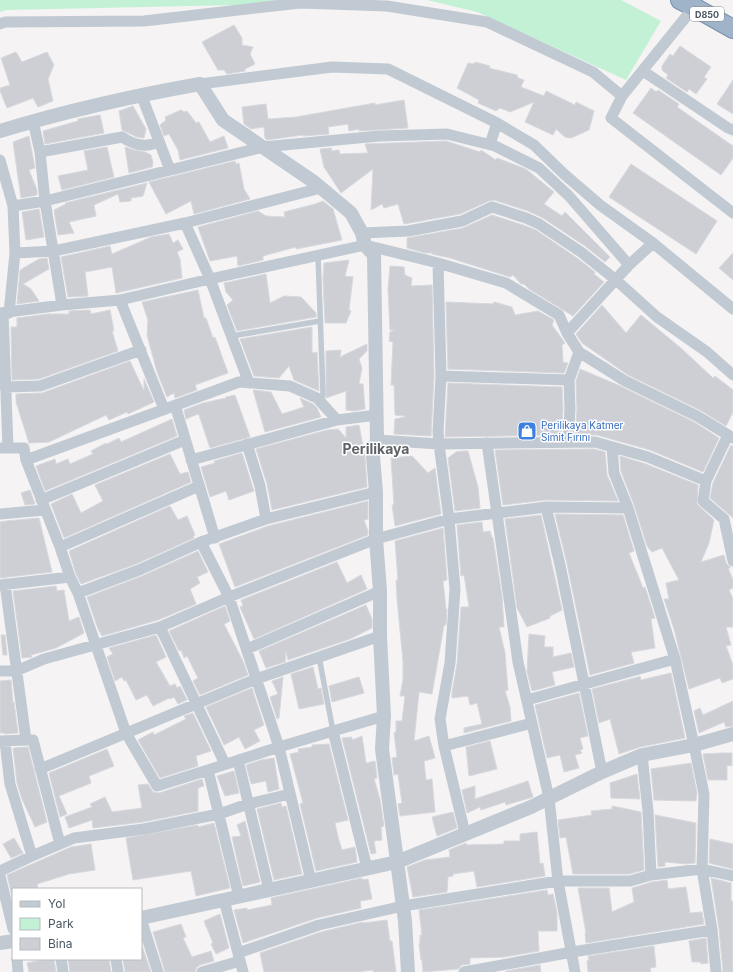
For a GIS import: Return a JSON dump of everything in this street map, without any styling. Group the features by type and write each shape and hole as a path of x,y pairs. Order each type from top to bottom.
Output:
{"highway":[{"name":"D850","path":"687,3 733,29"}],"street":[{"path":"0,24 5,22 144,21 300,3 387,6 487,22 593,72 622,96"},
{"path":"687,3 643,70 622,96 611,118 733,213"},
{"path":"0,131 33,121 141,94 200,84 332,67 388,69 497,122 534,145 564,174 600,205 653,243 733,309"},
{"path":"643,70 733,130"},
{"path":"200,84 223,120 321,188 351,213 374,255 377,440 373,456 376,492 376,539 380,592 380,636 384,716 382,749 403,906 408,972"},
{"path":"141,94 158,142 170,170"},
{"path":"33,121 40,152 45,200 62,305"},
{"path":"490,144 497,122"},
{"path":"13,206 45,200 263,147 379,136 447,134 490,144 539,168 568,196 629,265"},
{"path":"40,152 122,137 131,143 143,146 158,142"},
{"path":"0,160 13,206 15,253 4,313 4,448 24,448 26,460 60,546 70,577 78,593 126,733 157,786 279,747 384,716"},
{"path":"15,253 54,251 185,222 321,188"},
{"path":"4,313 62,305 120,300 318,255 364,239 462,221 492,207 540,224 581,252 616,280 656,317 706,352 733,375"},
{"path":"185,222 210,279 249,383"},
{"path":"364,239 506,283 559,315 567,333 579,352 625,381 697,416 731,436 706,481 702,502 724,519 733,560"},
{"path":"567,333 629,265 653,243"},
{"path":"438,262 441,376 438,432 449,519 455,589 450,663 440,719 444,746 465,833"},
{"path":"120,300 141,350 185,440 215,538"},
{"path":"5,387 40,386 141,350"},
{"path":"568,442 570,408 569,380 579,352"},
{"path":"441,376 569,380"},
{"path":"26,460 239,382 290,386 317,398 337,420"},
{"path":"191,460 337,420 377,415"},
{"path":"0,514 43,505 185,440"},
{"path":"377,440 439,444 595,442 648,457 706,481"},
{"path":"487,443 518,662 549,798 558,881 575,972"},
{"path":"247,444 260,486 266,519"},
{"path":"612,447 614,473 628,508 675,659 704,794 702,869 712,930 716,972"},
{"path":"60,546 199,486"},
{"path":"78,593 139,570 201,542 266,519 376,492"},
{"path":"0,671 16,671 44,659 160,626 376,539 449,519 546,507 628,508"},
{"path":"546,507 585,684 602,772"},
{"path":"201,542 229,597 279,747 310,881"},
{"path":"26,740 2,585 70,577"},
{"path":"247,649 380,592"},
{"path":"160,626 224,764"},
{"path":"40,769 256,679 380,636"},
{"path":"527,700 675,659"},
{"path":"444,746 532,723"},
{"path":"333,731 367,868"},
{"path":"142,919 397,862 549,798 602,772 642,755 694,745 733,734"},
{"path":"32,856 5,785 2,742 33,740 60,844"},
{"path":"642,755 648,811 651,875"},
{"path":"238,760 269,890"},
{"path":"208,770 239,897"},
{"path":"0,871 74,838 144,829 219,814 248,804 290,794"},
{"path":"202,972 240,962 319,925 403,906 558,881 630,881 651,875 702,869 733,876"},
{"path":"0,876 12,925"},
{"path":"224,900 240,962"},
{"path":"142,922 158,972"},
{"path":"464,972 488,970 572,952 712,930"},
{"path":"0,943 12,941"},
{"path":"17,960 18,972"},
{"path":"61,960 63,972"},
{"path":"116,960 118,972"}],"lane":[{"path":"318,255 323,394 321,402"},
{"path":"232,336 320,321"},
{"path":"319,657 333,731"}],"green space":[{"path":"0,0 294,0 235,5 7,10 0,12"},
{"path":"427,0 621,0 661,21 626,80 477,12"}],"building":[{"path":"234,25 242,38 242,45 253,47 250,54 255,64 245,69 245,71 227,74 224,70 218,70 202,42"},
{"path":"680,46 711,67 704,77 707,79 696,94 689,89 687,92 666,78 668,75 662,70 662,66 670,54 673,56"},
{"path":"16,52 22,62 47,52 54,65 48,79 53,101 38,107 33,98 7,108 0,88 10,85 1,58"},
{"path":"475,62 490,66 489,68 517,75 518,78 524,80 521,87 544,96 546,91 575,105 576,102 594,111 589,130 571,138 565,137 556,129 553,135 525,122 534,102 510,112 500,108 496,111 478,103 479,100 457,88 468,63 474,64"},
{"path":"733,80 733,114 717,104"},
{"path":"651,88 656,92 658,90 679,104 677,107 733,146 733,158 721,175 633,113"},
{"path":"404,100 408,128 359,131 359,129 349,131 348,124 328,127 329,134 303,135 267,140 265,138 264,127 251,129 244,124 242,107 266,104 268,119 296,117 375,103 375,105"},
{"path":"133,106 146,129 144,138 137,137 122,130 119,111"},
{"path":"181,110 184,112 187,111 196,123 199,122 210,142 224,136 228,148 180,160 178,150 169,134 164,136 160,125 166,120 165,117"},
{"path":"100,115 104,133 45,144 43,131 78,121 78,119"},
{"path":"29,136 35,168 29,170 37,190 37,195 21,198 13,142"},
{"path":"446,141 480,152 481,150 496,160 497,158 526,169 554,192 544,204 562,216 565,212 610,257 605,262 585,246 543,218 528,211 494,200 460,214 404,224 398,204 384,208 382,204 371,210 373,169 341,193 324,167 320,149 331,148 332,151 339,150 340,154 368,153 365,144"},
{"path":"107,147 114,177 62,190 58,176 88,170 84,151"},
{"path":"125,147 151,155 153,163 152,167 129,173"},
{"path":"235,161 236,164 239,163 244,189 250,199 194,214 191,201 166,214 149,182"},
{"path":"631,164 717,221 696,254 609,197"},
{"path":"147,183 143,196 131,198 131,201 120,202 118,194 94,205 96,216 69,222 74,233 58,235 54,210 66,204 65,203"},
{"path":"323,201 333,209 342,240 296,249 296,247 263,256 263,260 238,266 237,256 210,261 198,227 258,211 266,216 285,217 284,212"},
{"path":"39,209 44,237 26,240 22,212"},
{"path":"492,215 536,230 577,258 595,272 594,274 604,282 573,316 529,289 524,284 521,284 513,275 510,277 450,258 407,248 407,238 463,228"},
{"path":"169,234 173,243 178,240 183,249 177,252 180,259 182,278 116,293 112,267 85,272 88,296 68,297 61,257 110,246 112,254 151,237"},
{"path":"733,253 733,280 719,268"},
{"path":"47,258 49,269 23,284 31,289 39,301 17,304 20,270 39,259"},
{"path":"349,260 345,276 353,277 349,310 351,311 346,323 325,323 323,279 324,263"},
{"path":"390,266 404,267 405,275 412,278 411,286 432,285 434,376 431,436 394,434 395,419 405,416 395,415 394,385 391,385 393,342 389,341 390,332 394,330 390,330 388,289"},
{"path":"266,274 270,303 284,296 301,297 316,313 316,317 237,331 227,305 233,300 226,292 224,283"},
{"path":"198,290 204,318 206,318 213,338 215,337 228,373 195,385 197,390 175,398 174,393 167,397 157,372 147,335 148,320 142,302"},
{"path":"446,302 493,304 494,302 512,307 515,315 538,311 554,320 552,325 565,343 562,345 563,362 568,363 564,373 448,369"},
{"path":"602,305 626,333 641,315 682,349 713,378 715,376 733,390 733,412 726,426 700,410 628,375 582,343 576,334"},
{"path":"90,310 91,314 110,310 114,331 112,331 118,351 39,379 12,380 11,327 17,327 17,318 48,314 69,314 69,311"},
{"path":"312,327 312,353 317,352 319,391 294,380 289,366 279,378 254,376 240,339"},
{"path":"367,344 367,351 359,359 362,368 359,384 363,384 365,409 354,411 346,410 346,391 326,398 326,351 341,350 340,357"},
{"path":"130,361 144,391 144,379 154,402 128,414 127,412 109,420 106,415 49,442 29,443 16,402 16,394 42,393"},
{"path":"580,369 618,385 694,422 719,438 703,472 650,450 597,435 575,435 577,409 576,381"},
{"path":"448,383 562,387 563,409 561,435 445,437"},
{"path":"253,390 271,392 282,414 304,407 300,398 313,404 317,408 321,417 265,432"},
{"path":"235,395 250,437 210,448 199,415 198,414 186,419 184,410 203,403"},
{"path":"172,419 177,436 45,491 36,466 55,459 56,464 68,459 70,464 93,454 91,451 106,443 107,444 119,438 121,442"},
{"path":"359,425 365,457 367,487 272,510 267,484 256,449 327,430 338,429 346,438 346,427"},
{"path":"731,445 733,447 733,518 710,498 713,483"},
{"path":"594,449 605,452 607,475 618,501 546,500 503,505 495,450"},
{"path":"468,451 478,487 480,508 455,511 448,458 456,452"},
{"path":"242,453 254,491 229,500 226,491 210,497 201,467 215,463 214,461"},
{"path":"170,454 180,474 188,472 191,482 64,538 51,504 72,494 81,513 103,501 95,485"},
{"path":"412,456 428,473 435,468 441,514 395,526 392,505 394,505 391,458"},
{"path":"620,456 646,464 698,485 697,504 714,520 709,543 701,562 724,555 726,563 731,568 728,568 733,580 733,588 729,590 733,599 733,627 726,627 731,645 726,646 733,665 733,679 722,683 720,678 689,689 674,629 664,599 669,599 666,583 679,580 662,548 652,552 647,546 621,471"},
{"path":"30,490 35,504 25,505 21,493"},
{"path":"368,501 368,519 364,520 368,535 235,587 219,544 268,526"},
{"path":"170,506 178,520 187,516 195,535 193,536 194,538 136,564 81,584 76,574 69,551"},
{"path":"555,514 623,515 634,551 629,553 643,588 645,587 655,618 651,619 655,648 631,652 634,663 590,675"},
{"path":"541,515 562,610 550,616 550,618 527,627 517,608 505,519"},
{"path":"39,518 52,572 0,578 0,522"},
{"path":"482,522 483,532 490,531 493,538 502,596 504,627 499,627 505,653 508,690 505,691 510,707 511,721 464,733 464,728 482,724 477,703 470,705 468,696 452,698 457,664 461,607 469,607 464,575 461,576 457,525"},
{"path":"443,528 447,580 443,581 447,609 446,625 444,625 432,694 419,692 414,741 429,736 435,758 424,761 426,780 432,779 435,812 400,816 398,804 402,803 398,774 394,775 392,758 397,757 394,733 396,732 396,721 402,721 405,696 400,696 403,680 403,661 397,599 396,580 398,580 395,541"},
{"path":"198,551 208,572 197,577 200,583 190,589 196,604 158,620 102,636 98,629 87,597 142,576"},
{"path":"337,562 347,583 361,575 367,589 254,639 240,607 243,606 241,600"},
{"path":"56,586 57,591 64,590 69,621 79,617 84,633 56,648 31,655 32,657 22,658 13,591"},
{"path":"366,605 372,619 372,628 350,639 288,660 286,651 285,662 266,668 259,651"},
{"path":"225,606 230,621 224,624 243,661 248,675 200,695 193,681 198,678 187,656 184,658 181,650 179,651 169,631"},
{"path":"529,634 545,636 544,647 553,647 553,657 571,653 574,667 552,672 555,685 532,691 527,672"},
{"path":"1,635 5,635 7,655 3,655"},
{"path":"156,635 166,657 156,662 170,686 175,684 177,688 180,686 187,700 178,704 174,697 153,706 147,695 136,700 126,680 124,681 122,677 115,681 107,657 113,654 109,648"},
{"path":"313,667 318,689 321,688 324,704 299,709 291,674"},
{"path":"671,673 685,738 640,747 619,754 610,719 599,723 592,689 640,676 641,680"},
{"path":"283,677 279,718 277,719 270,697 278,694 272,681"},
{"path":"359,677 364,693 332,702 329,686"},
{"path":"11,680 18,733 5,734 0,733 0,681"},
{"path":"252,688 264,725 254,730 260,741 245,749 239,737 224,745 206,707"},
{"path":"579,693 588,736 580,738 583,749 580,750 582,753 575,755 579,768 564,772 560,755 547,758 535,705"},
{"path":"733,701 733,726 726,727 724,722 699,733 694,711 700,708 703,715"},
{"path":"193,713 211,751 196,756 198,766 160,778 138,740 153,732 154,735 186,719 184,716"},
{"path":"362,736 366,763 375,761 377,778 374,779 380,799 384,826 381,827 382,840 374,841 376,853 371,854 342,738 352,737 352,740"},
{"path":"490,741 497,769 469,776 466,747"},
{"path":"329,744 348,820 335,823 338,837 342,850 355,847 357,862 316,871 300,804 303,803 290,754 299,752 298,749 312,747 312,745"},
{"path":"28,747 47,822 35,827 22,799 17,783 13,748"},
{"path":"107,749 114,766 89,776 91,783 59,796 67,814 60,817 49,773"},
{"path":"732,753 732,766 727,765 727,780 708,780 703,754"},
{"path":"274,758 279,789 268,792 266,781 251,784 246,765 261,760"},
{"path":"691,763 697,793 696,801 654,800 651,769"},
{"path":"234,771 239,793 225,796 217,776"},
{"path":"637,774 640,799 611,798 610,783"},
{"path":"202,779 204,786 198,788 198,811 143,822 93,828 92,820 69,828 65,817 92,807 90,804 105,797 112,812 142,808 138,785 148,784 153,792 159,793"},
{"path":"528,781 533,797 506,805 505,802 481,810 480,807 467,813 462,790 475,786 475,799"},
{"path":"281,803 282,807 286,806 302,874 274,880 257,809"},
{"path":"612,806 641,812 644,870 629,874 573,874 566,837 560,838 558,820 592,815 591,811 612,809"},
{"path":"453,812 457,828 437,836 432,817"},
{"path":"655,815 696,823 695,863 686,864 665,862 665,866 658,867"},
{"path":"245,821 260,882 243,886 232,837 241,836 237,825"},
{"path":"214,823 230,888 196,896 191,871 133,880 126,838 198,825 198,827"},
{"path":"537,832 540,864 543,863 545,876 477,887 474,871 453,874 453,876 448,877 447,892 413,897 407,867 425,860 450,857 449,850 466,843 467,845 504,844 504,841 520,841 520,834"},
{"path":"14,838 23,853 11,858 3,844"},
{"path":"710,839 733,844 733,869 709,863"},
{"path":"91,844 95,870 69,874 37,884 38,888 12,888 12,896 7,875 71,847"},
{"path":"362,878 362,880 368,879 372,899 360,901 361,908 317,918 243,943 234,910 247,908 247,910 272,905 271,898"},
{"path":"711,878 731,883 731,901 733,901 733,972 723,972 719,929"},
{"path":"667,880 668,889 686,887 690,913 702,912 704,924 586,943 586,933 578,888 609,888 612,912 634,902 632,888 652,882"},
{"path":"547,890 548,895 553,894 557,912 557,931 538,931 539,951 504,957 470,958 470,964 462,965 458,969 423,972 419,944 420,935 422,935 419,910"},
{"path":"220,914 229,948 216,954 211,944 213,943 204,921"},
{"path":"387,920 390,941 392,941 396,972 373,972 373,970 358,972 264,972 260,953 321,932 363,922"},
{"path":"181,924 186,937 183,938 192,957 211,951 214,961 200,965 197,967 195,972 165,972 153,932"},
{"path":"706,938 708,963 701,964 701,962 692,962 689,941"},
{"path":"142,946 151,972 125,972 123,960 142,960"},
{"path":"654,946 656,967 650,968 651,972 588,972 588,956"},
{"path":"41,960 54,960 56,972 29,972 27,963"},
{"path":"68,960 109,960 111,972 70,972"},
{"path":"540,965 541,972 506,972 506,971"}],"place":[{"name":"Perilikaya Katmer Simit Fırını","path":"527,431"}],"district":[{"name":"Perilikaya","path":"376,448"}]}
